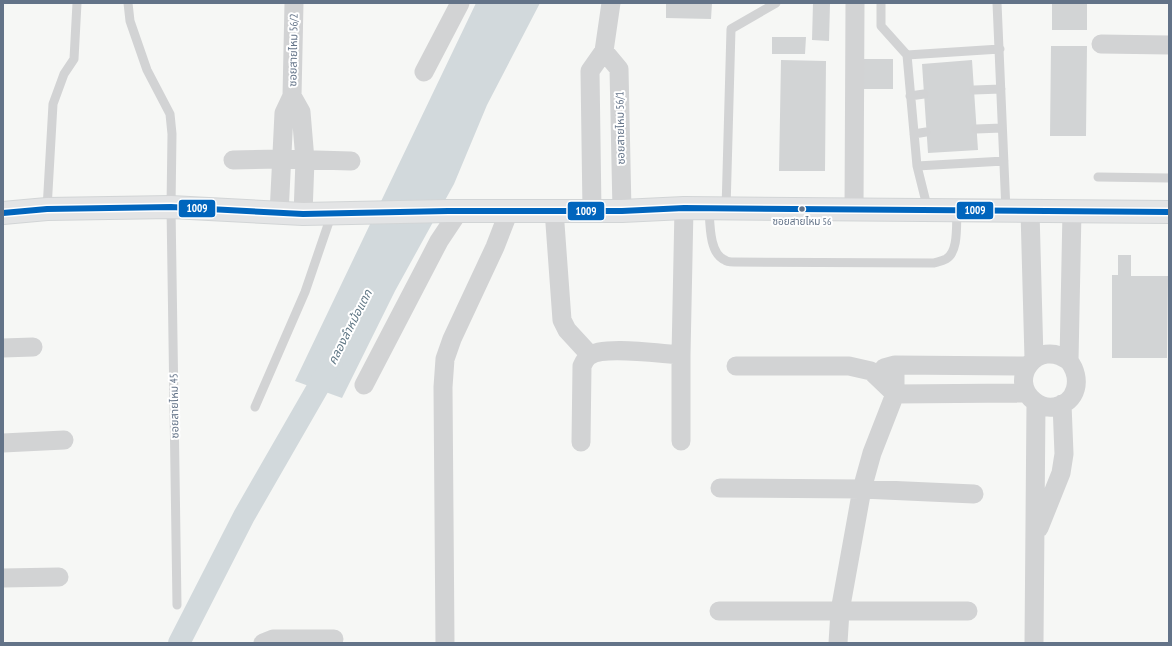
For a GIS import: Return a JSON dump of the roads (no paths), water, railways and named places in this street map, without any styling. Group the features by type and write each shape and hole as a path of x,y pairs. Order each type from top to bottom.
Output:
{"main road":[{"path":"3,213 47,209 171,207 279,214 363,214 554,210 622,211 684,208 1169,212"}],"street":[{"name":"ซอยสายไหม 56/2","path":"279,214 284,113 292,96 294,3"},
{"path":"424,72 460,3"},
{"path":"592,211 590,71 604,50 611,3"},
{"path":"854,210 855,3"},
{"path":"1101,44 1169,45"},
{"name":"ซอยสายไหม 56/1","path":"604,50 619,69 622,211"},
{"name":"ซอยสายไหม 56/2","path":"292,96 301,112 305,160 303,214"},
{"path":"233,160 281,159 352,161"},
{"path":"681,441 684,208"},
{"path":"554,210 562,320 567,330 590,355"},
{"path":"364,385 453,211"},
{"path":"445,643 443,387 445,359 452,339 495,247 509,211"},
{"path":"1030,211 1030,363 1024,375 1024,384 1031,398 1035,538 1034,643"},
{"path":"1069,361 1072,211"},
{"path":"3,348 33,347"},
{"path":"581,442 582,366 590,355 613,350 681,355"},
{"path":"736,366 849,366 871,371 895,365 1030,363 1040,356 1055,354 1062,356 1069,361 1074,368 1076,384 1074,392 1069,399 1062,404 1049,407 1031,398 895,394 871,371"},
{"path":"838,643 840,611 862,489 872,453 895,394 895,365"},
{"path":"1035,538 1061,473 1064,454 1062,404"},
{"path":"3,442 64,440"},
{"path":"720,488 862,489 974,494"},
{"path":"3,578 59,577"},
{"path":"719,611 968,611"},
{"path":"262,643 273,639 334,639"}],"lane":[{"path":"47,209 53,104 64,74 74,59 77,3"},
{"name":"ซอยสายไหม 45","path":"128,3 130,21 147,70 170,114 172,134 171,207 177,605"},
{"path":"776,3 731,29 717,209 711,238 715,251 724,260 734,262 934,263 946,259 952,252 956,243 957,211"},
{"path":"881,3 881,26 907,55 917,166 928,211"},
{"path":"997,3 1006,211"},
{"path":"907,55 1000,49"},
{"path":"974,90 1001,89"},
{"path":"910,96 924,94"},
{"path":"976,129 1002,128"},
{"path":"914,134 926,132"},
{"path":"917,166 1004,161"},
{"path":"1098,178 1169,178"},
{"path":"256,407 305,292 332,213"}],"water":[{"path":"476,3 540,3 487,105 454,184 395,291 342,398 295,381"}],"waterway":[{"name":"คลองลำหม้อแตก","path":"179,643 244,516 332,363"}],"place":[{"name":"ซอยสายไหม 56","path":"802,209"}]}
